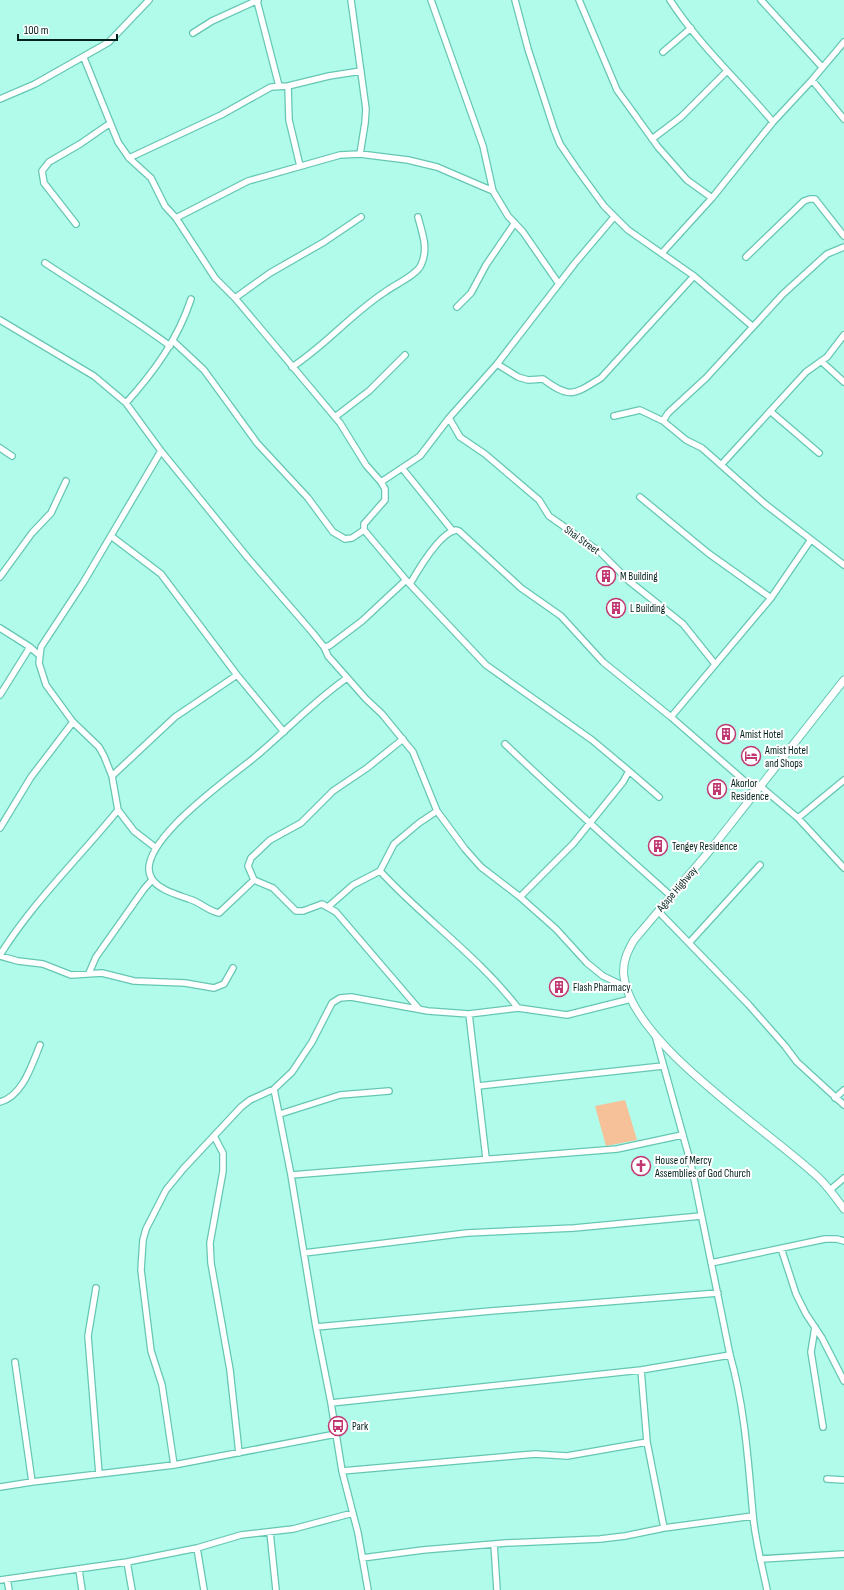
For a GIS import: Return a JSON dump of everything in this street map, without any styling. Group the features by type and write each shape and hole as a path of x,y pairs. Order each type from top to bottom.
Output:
{"street":[{"path":"0,99 35,84 67,65 84,58 109,42 149,0"},
{"path":"193,33 212,21 258,0 279,86"},
{"path":"351,0 366,109 360,154"},
{"path":"431,0 483,146 493,191 514,224 523,232 559,284"},
{"path":"515,0 534,70 554,129 577,169 614,217 628,230 694,276 752,326"},
{"path":"579,0 617,90 652,139 687,180 712,198"},
{"path":"670,0 691,28 727,71 754,99 772,122"},
{"path":"762,0 822,67"},
{"path":"663,52 691,28"},
{"path":"662,253 712,198 772,122 812,80 844,42"},
{"path":"84,58 109,124 118,142 130,158 151,178 164,206 176,218 215,278 235,298 335,417 366,465 381,482 385,489 385,500 364,524 364,530 408,582 486,665 598,745 659,797"},
{"path":"130,158 221,115 262,90 361,71"},
{"path":"652,139 681,117 727,71"},
{"path":"812,80 844,119"},
{"path":"288,86 289,120 300,166"},
{"path":"76,224 44,183 42,171 49,162 80,144 109,124"},
{"path":"176,218 248,181 324,158 360,154 408,160 437,167 493,191"},
{"path":"746,257 804,201 810,198 815,200 844,236"},
{"path":"235,298 270,273 324,242 361,217"},
{"path":"292,367 316,349 367,304 419,269 424,257 425,246 418,217"},
{"path":"381,482 420,456 449,418 497,364 559,284 614,217"},
{"path":"457,307 471,293 486,265 514,224"},
{"path":"663,421 668,413 706,378 752,326 808,271 827,254 844,247"},
{"path":"45,263 89,293 111,304 172,343 204,370 230,408 257,443 308,498 333,532 345,539 352,538 364,530"},
{"path":"497,364 518,378 528,380 543,379 562,392 574,393 601,378 694,276"},
{"path":"126,403 139,389 172,343 191,299"},
{"path":"0,320 94,376 126,403 161,451 248,558 324,647 328,656 413,752 437,811 465,849 481,867 520,897 560,933 586,963 603,976 626,987"},
{"path":"721,465 806,372 831,353 844,335"},
{"path":"335,417 369,390 405,355"},
{"path":"821,361 844,382"},
{"path":"614,416 640,410 663,421 686,440 702,448 810,541 844,565"},
{"path":"770,410 819,453"},
{"name":"Shai Street","path":"449,418 460,437 485,454 538,500 549,516 600,552 629,581 682,624 715,664"},
{"path":"0,448 12,456"},
{"path":"156,848 134,831 118,810 112,776 99,747 73,722 46,685 39,655 41,647 83,583 161,451"},
{"path":"402,468 452,530 459,531 521,588 561,616 603,662 671,717 726,768 798,818 844,868"},
{"path":"0,577 32,533 51,513 66,481"},
{"path":"640,497 708,553 771,598"},
{"path":"324,647 329,646 362,621 408,582 434,549 452,530"},
{"path":"111,536 160,574 237,675 284,732"},
{"path":"671,717 771,598 810,541"},
{"path":"0,628 30,647 39,655"},
{"path":"0,695 30,647"},
{"path":"112,776 175,716 237,675"},
{"path":"89,973 99,952 152,880 150,865 156,848 188,810 284,732 331,689 347,678"},
{"name":"Agape Highway","path":"844,680 712,849 634,940 628,951 623,967 626,987 631,998 654,1034 690,1070 807,1167 830,1190 844,1209"},
{"path":"0,828 31,777 73,722"},
{"path":"403,739 367,768 333,791 302,823 270,840 251,858 248,866 254,880 273,888 296,911 303,911 322,904 329,906 342,917 419,1009"},
{"path":"505,744 589,824 608,838 671,896"},
{"path":"520,897 573,844 623,782 629,771"},
{"path":"798,818 844,780"},
{"path":"118,810 51,887 18,928 0,955 18,961 43,964 71,975 102,973 134,981 185,983 214,988 224,984 233,968"},
{"path":"329,906 353,885 380,871 394,844 437,811"},
{"path":"689,943 760,866"},
{"path":"380,871 398,891 476,960 518,1008"},
{"path":"152,880 171,892 219,913 254,880"},
{"path":"658,911 748,1004 797,1062 844,1105"},
{"path":"174,1465 162,1385 151,1350 141,1270 143,1240 146,1229 166,1190 214,1136 250,1100 274,1089 292,1072 303,1057 336,999 351,997 419,1009 469,1014 518,1008 567,1015 631,998"},
{"path":"469,1014 486,1158"},
{"path":"654,1034 694,1178 730,1356 738,1382 746,1431 753,1516 766,1590"},
{"path":"0,1102 11,1097 22,1084 40,1045"},
{"path":"478,1086 663,1066"},
{"path":"274,1089 291,1175 342,1471 368,1590"},
{"path":"835,1098 844,1090"},
{"path":"280,1114 340,1095 389,1092"},
{"path":"291,1175 486,1158 617,1149 682,1135"},
{"path":"214,1136 223,1153 223,1171 210,1243 211,1263 230,1370 239,1453"},
{"path":"830,1190 844,1178"},
{"path":"304,1253 467,1233 574,1228 701,1216"},
{"path":"711,1263 825,1239 837,1239 844,1241"},
{"path":"781,1248 796,1294 844,1381"},
{"path":"96,1288 88,1336 99,1474"},
{"path":"316,1327 491,1310 718,1293"},
{"path":"815,1328 811,1352 823,1427"},
{"path":"331,1403 641,1370 730,1356"},
{"path":"15,1362 32,1482"},
{"path":"641,1370 647,1442 664,1528"},
{"path":"0,1487 174,1465 336,1434"},
{"path":"342,1471 535,1454 567,1456 647,1442"},
{"path":"827,1479 844,1480"},
{"path":"0,1580 127,1562 197,1548 241,1535 293,1529 352,1512"},
{"path":"362,1558 423,1550 494,1544 600,1539 625,1536 664,1528 753,1516"},
{"path":"270,1532 276,1590"},
{"path":"494,1544 497,1590"},
{"path":"197,1548 204,1590"},
{"path":"760,1559 844,1554"},
{"path":"127,1562 132,1590"},
{"path":"78,1570 82,1590"},
{"path":"6,1579 9,1590"}],"shaded area":[{"path":"610,982 619,986 620,992 612,993 608,990 607,985"},
{"path":"625,1100 637,1140 606,1146 595,1106"}],"place":[{"name":"M Building","path":"606,576"},
{"name":"L Building","path":"616,608"},
{"name":"Amist Hotel","path":"726,734"},
{"name":"Amist Hotel and Shops","path":"751,756"},
{"name":"Akorlor Residence","path":"717,789"},
{"name":"Tengey Residence","path":"658,846"},
{"name":"Flash Pharmacy","path":"559,987"},
{"name":"House of Mercy Assemblies of God Church","path":"641,1166"},
{"name":"Park","path":"338,1426"}]}
